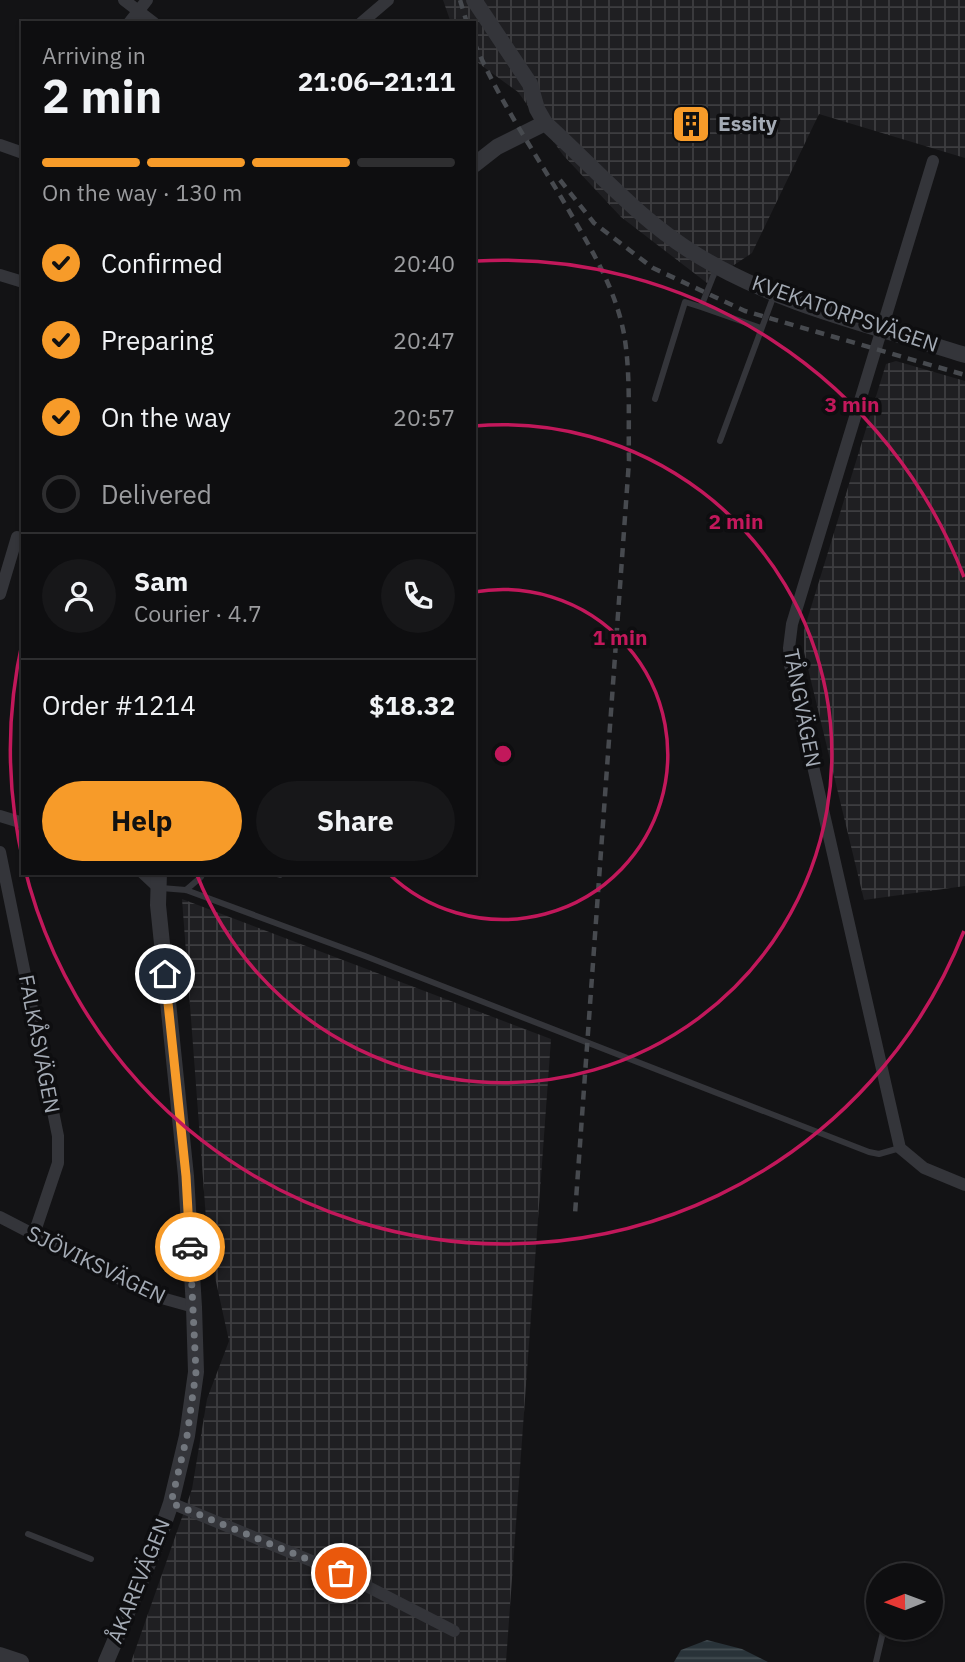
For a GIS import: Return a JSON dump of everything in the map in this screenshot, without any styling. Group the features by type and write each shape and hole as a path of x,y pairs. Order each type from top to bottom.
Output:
{"street":[{"path":"124,0 142,5 154,21"},
{"path":"363,21 388,0"},
{"name":"KVEKATORPSVÄGEN","path":"474,0 530,84 537,109 545,123 652,224 717,267 774,293 965,355"},
{"path":"130,21 142,5"},
{"path":"476,163 497,147 545,123"},
{"path":"0,145 21,152"},
{"name":"TÅNGVÄGEN","path":"900,1148 829,841 790,665 789,648 792,624 933,161"},
{"path":"0,275 21,281"},
{"path":"0,594 17,537"},
{"path":"0,816 21,822"},
{"name":"FALKÅSVÄGEN","path":"0,852 58,1136 58,1163 34,1234"},
{"name":"ÅKAREVÄGEN","path":"106,1662 159,1538 171,1503 187,1436 196,1372 186,1176 158,905 159,881"},
{"path":"900,1148 924,1168 965,1185"},
{"name":"SJÖVIKSVÄGEN","path":"0,1217 151,1295 194,1307"},
{"path":"171,1503 341,1573 454,1631"},
{"path":"0,1655 21,1662"}],"lane":[{"path":"701,307 717,267"},
{"path":"720,441 774,293"},
{"path":"656,399 685,302 761,328"},
{"path":"186,890 202,875"},
{"path":"159,881 365,956 869,1152 879,1154 900,1148"},
{"path":"28,1534 91,1559"},
{"path":"876,1662 881,1640"}],"shaded area":[{"path":"443,0 965,0 965,158 819,114 752,253 707,283 621,217 563,155 518,92 476,61 476,21 450,21"},
{"path":"896,361 965,381 965,886 864,900 804,652 804,630 886,364"},
{"path":"182,899 551,1039 506,1662 131,1662 192,1489 207,1399 229,1341 208,1245"},
{"path":"707,1640 742,1649 768,1662 674,1662 681,1650"}],"railway":[{"path":"460,0 466,21"},
{"path":"476,46 506,106 601,269 620,317 628,365 629,461 575,1214"},
{"path":"560,180 594,223 653,268 745,311 965,375"}],"way so far":[{"path":"190,1247 196,1372 187,1436 171,1503 341,1573"}],"place":[{"name":"Essity","path":"691,124"}],"route":[{"path":"165,974 186,1176 190,1247"}]}
